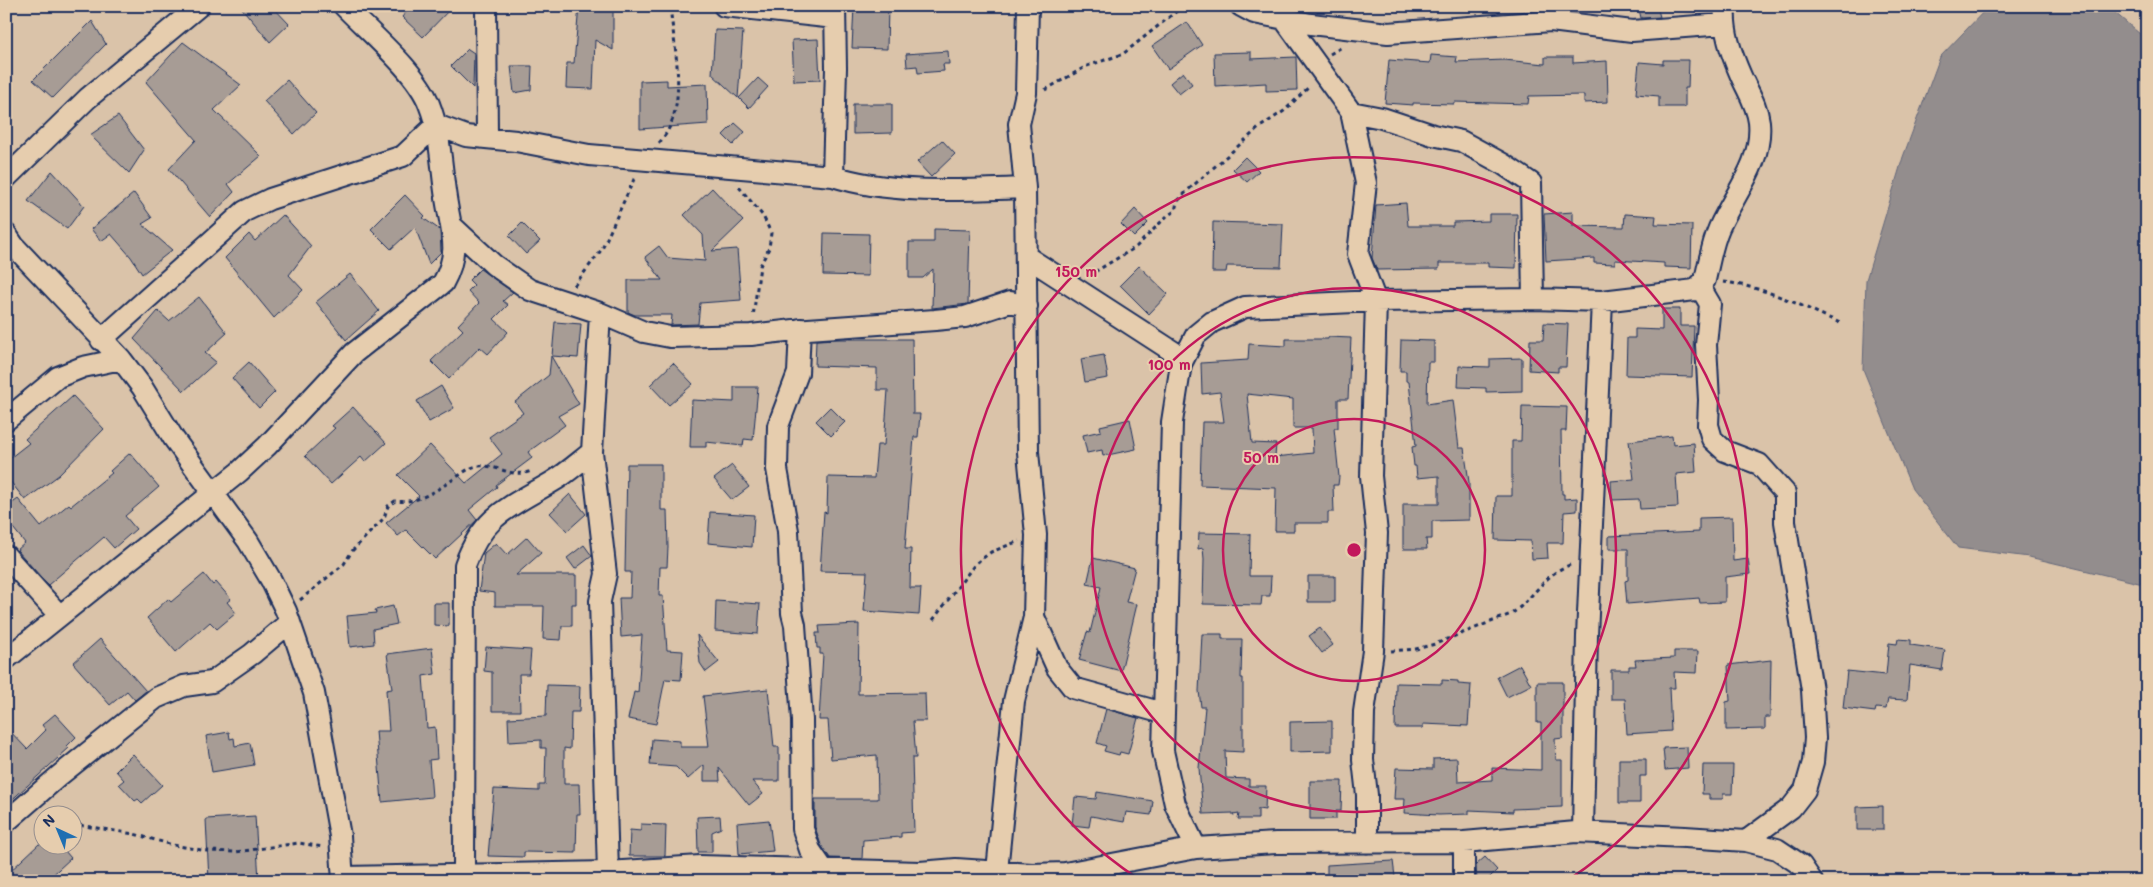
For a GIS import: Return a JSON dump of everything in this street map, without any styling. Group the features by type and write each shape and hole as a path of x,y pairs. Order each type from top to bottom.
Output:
{"street":[{"path":"6,178 88,98 199,6"},
{"path":"6,659 240,472 267,446 354,353 443,283 451,269 454,254 451,225 436,125 429,102 416,82 344,6"},
{"path":"486,6 486,137"},
{"path":"724,6 835,12 836,68 833,176"},
{"path":"995,876 1014,701 1034,617 1036,535 1028,452 1027,257 1025,249 1025,188 1020,124 1024,101 1028,6"},
{"path":"1196,848 1175,804 1162,751 1172,422 1178,378 1183,358 1196,335 1212,322 1245,307 1376,301 1533,300 1602,302 1695,290 1703,283 1718,230 1751,168 1759,123 1755,105 1742,77 1725,15 1632,31 1551,21 1388,33 1284,19 1254,13 1241,6"},
{"path":"1284,19 1317,68 1351,112 1366,183 1358,254 1376,301 1371,476 1377,533 1372,651 1364,712 1363,760 1367,795 1368,843"},
{"path":"1351,112 1382,118 1433,135 1461,141 1504,164 1531,183 1533,300"},
{"path":"436,125 466,136 486,137 589,155 833,176 852,182 943,191 1025,188"},
{"path":"101,340 245,211 270,199 403,156 436,125"},
{"path":"451,225 511,278 530,290 600,313 644,332 670,337 751,335 965,317 1010,302 1028,306"},
{"path":"6,234 101,340 121,359 142,387 174,439 248,541 288,617 314,693 340,836 343,879 464,874 608,872 700,866 920,872 956,869 995,876 1065,873 1196,848 1276,843 1464,842 1583,832 1746,841 1777,849 1789,855 1801,865 1812,881"},
{"path":"1027,257 1183,358"},
{"path":"1703,283 1710,304 1706,346 1710,432 1712,438 1725,451 1760,464 1785,493 1785,522 1801,609 1805,655 1812,690 1814,754 1805,790 1791,808 1746,841"},
{"path":"1583,832 1586,636 1602,302"},
{"path":"600,313 592,452 606,574 600,601 608,872"},
{"path":"800,330 798,373 778,426 777,469 788,531 792,613 795,625 802,720 803,829 810,850 823,869"},
{"path":"6,420 58,377 83,367 121,359"},
{"path":"464,874 465,565 472,546 482,530 501,512 554,481 592,452"},
{"path":"6,556 59,615"},
{"path":"6,822 60,774 156,698 184,686 212,682 252,654 288,617"},
{"path":"1034,617 1057,668 1073,688 1163,713"},
{"path":"1464,842 1464,881"}],"path":[{"path":"563,301 602,249 633,181 674,121 677,82 670,6"},
{"path":"1024,101 1087,66 1123,54 1184,6"},
{"path":"1068,285 1087,277 1136,247 1168,215 1175,211 1177,202 1188,190 1260,127 1303,95 1311,85 1317,68 1337,49 1367,31"},
{"path":"723,167 763,216 771,233 769,248 760,266 751,335"},
{"path":"1703,283 1750,286 1780,296 1840,323"},
{"path":"288,617 344,564 352,551 380,524 388,506 395,502 420,499 468,469 478,466 515,474 522,474 536,469"},
{"path":"934,620 975,564 991,552 1036,535"},
{"path":"1372,651 1416,650 1500,618 1520,608 1557,570 1564,566 1590,560"},
{"path":"82,826 134,834 172,845 207,851 236,852 299,843 341,850"}],"shaded area":[{"path":"1989,6 2107,6 2147,40 2147,556 2143,584 2029,557 1958,548 1912,489 1863,369 1866,280 1903,157 1940,57"}],"building":[{"path":"240,6 272,6 289,24 270,42"},
{"path":"411,6 453,6 423,37 402,17"},
{"path":"579,6 613,6 613,50 595,40 593,89 566,88 567,63 574,63"},
{"path":"854,6 888,6 887,49 852,48"},
{"path":"1657,6 1660,17 1641,18 1639,9"},
{"path":"92,21 106,44 53,98 33,80"},
{"path":"1187,22 1202,45 1168,69 1152,46"},
{"path":"715,30 743,31 738,98 712,74"},
{"path":"818,39 820,80 794,81 792,40"},
{"path":"183,42 241,85 214,110 261,156 228,184 234,192 210,217 169,169 196,140 146,82"},
{"path":"468,49 474,53 473,88 451,66"},
{"path":"948,51 949,64 943,64 944,71 918,73 917,66 907,67 906,54"},
{"path":"1251,52 1251,59 1296,57 1297,90 1266,91 1266,83 1215,86 1214,53"},
{"path":"1431,55 1457,57 1456,62 1504,60 1545,64 1545,57 1573,57 1573,63 1607,61 1608,102 1584,103 1584,95 1529,96 1528,104 1454,102 1454,104 1413,103 1413,105 1385,103 1389,60 1430,63"},
{"path":"1663,60 1689,60 1688,88 1685,88 1685,107 1659,107 1659,96 1636,94 1639,62 1663,64"},
{"path":"511,66 532,66 531,90 514,93"},
{"path":"1183,72 1192,84 1179,94 1170,83"},
{"path":"758,78 768,87 749,108 739,98"},
{"path":"287,80 316,113 294,134 264,101"},
{"path":"667,80 667,86 707,84 708,124 640,129 640,81"},
{"path":"853,104 892,104 892,133 853,134"},
{"path":"118,116 144,150 129,173 90,135"},
{"path":"735,123 745,132 733,145 723,135"},
{"path":"942,140 955,154 931,177 917,162"},
{"path":"1245,157 1259,171 1247,182 1233,169"},
{"path":"52,171 84,206 67,229 28,201"},
{"path":"712,188 743,221 712,251 737,249 741,300 700,303 698,324 671,325 672,315 635,315 628,312 628,280 662,280 645,257 659,246 668,258 705,261 703,235 684,215"},
{"path":"134,193 152,218 142,224 172,250 142,274 131,257 111,234 101,241 91,229"},
{"path":"405,195 425,216 423,218 440,230 441,252 429,264 415,227 391,249 371,229"},
{"path":"1406,203 1408,226 1453,226 1453,222 1489,221 1489,214 1517,214 1516,268 1488,267 1488,263 1439,263 1439,269 1377,270 1372,258 1376,205"},
{"path":"1135,209 1148,223 1134,237 1121,224"},
{"path":"1573,212 1573,226 1624,227 1625,214 1656,216 1655,224 1692,225 1691,268 1664,267 1664,263 1615,260 1615,264 1594,263 1594,258 1546,261 1544,214"},
{"path":"283,215 311,246 289,275 303,290 274,318 225,258 249,234 255,241"},
{"path":"1213,222 1283,224 1281,267 1227,266 1226,272 1212,272"},
{"path":"522,223 540,241 526,254 509,236"},
{"path":"934,229 970,230 968,304 932,308 933,269 923,278 909,278 909,242 934,242"},
{"path":"824,233 869,234 868,276 823,275"},
{"path":"1139,266 1168,294 1149,314 1120,285"},
{"path":"480,269 513,292 503,301 508,305 494,319 508,332 488,354 480,347 449,379 431,361 463,330 458,325 479,303 468,291 474,285 469,280"},
{"path":"350,274 379,311 346,340 316,302"},
{"path":"199,297 227,333 205,353 216,362 184,391 134,339 158,311 169,321"},
{"path":"1662,309 1680,309 1680,326 1694,326 1692,377 1626,375 1627,338 1635,338 1635,329 1662,330"},
{"path":"555,322 581,324 578,358 552,356"},
{"path":"1544,323 1568,324 1566,367 1558,367 1558,372 1529,370 1530,340 1543,340"},
{"path":"1328,337 1351,338 1348,399 1338,399 1338,428 1334,428 1339,477 1338,485 1333,485 1334,512 1328,512 1328,523 1294,523 1294,531 1275,531 1276,488 1200,485 1202,422 1224,422 1220,392 1202,394 1201,363 1248,360 1249,344 1286,346 1286,339 1328,339","holes":["1247,394 1293,399 1293,428 1312,428 1313,453 1275,457 1276,444 1252,443"]},
{"path":"912,339 913,414 920,414 918,437 914,437 905,549 911,549 910,588 921,588 919,615 864,611 867,572 820,571 824,512 827,513 828,477 874,478 877,445 884,445 888,390 877,390 877,368 815,366 816,340"},
{"path":"1401,340 1434,341 1434,362 1428,362 1427,404 1453,400 1459,448 1464,448 1469,482 1469,520 1432,521 1432,539 1426,539 1427,549 1403,549 1403,504 1439,504 1439,476 1417,478 1412,447 1416,446 1409,382 1406,381 1406,371 1400,371"},
{"path":"1104,355 1108,378 1085,382 1081,359"},
{"path":"551,356 579,404 558,416 565,425 528,452 532,458 496,485 497,487 469,510 477,520 435,559 406,530 398,536 386,523 419,496 398,475 430,445 466,483 502,454 489,437 523,413 515,402 549,375"},
{"path":"1522,358 1522,391 1486,392 1486,388 1458,387 1459,366 1490,367 1490,359"},
{"path":"249,362 275,392 259,408 232,378"},
{"path":"673,363 693,384 669,405 650,385"},
{"path":"441,386 454,408 429,422 417,401"},
{"path":"734,387 758,387 753,440 744,439 743,446 706,442 706,447 690,447 692,400 734,402"},
{"path":"73,396 104,429 59,475 25,500 6,476 6,461 29,443 25,439"},
{"path":"1522,406 1567,407 1566,431 1561,431 1562,494 1564,494 1564,499 1577,498 1577,511 1564,512 1563,543 1547,543 1548,558 1532,559 1531,541 1495,540 1496,496 1512,496 1512,441 1521,441"},
{"path":"353,407 386,443 365,462 361,457 331,484 305,456 335,428 332,426"},
{"path":"830,407 845,422 831,436 816,421"},
{"path":"1130,419 1136,449 1103,456 1102,450 1087,453 1083,435 1101,431 1100,426"},
{"path":"1672,436 1673,445 1694,443 1696,472 1676,474 1678,507 1640,509 1639,499 1612,500 1611,481 1634,479 1629,441"},
{"path":"130,453 159,487 125,516 136,529 114,548 104,537 48,585 17,550 25,543 6,519 6,508 18,499 41,527 112,473 110,471"},
{"path":"627,464 661,464 661,510 667,510 668,547 667,567 660,567 659,596 663,596 667,650 683,651 681,680 665,679 656,724 628,719 634,692 638,693 642,635 621,637 619,598 630,598 631,572 625,572"},
{"path":"732,465 749,487 732,500 714,479"},
{"path":"570,494 586,514 567,531 550,513"},
{"path":"710,512 754,515 752,547 708,543"},
{"path":"1732,517 1733,561 1748,559 1750,574 1725,577 1725,602 1700,603 1699,598 1627,604 1625,581 1628,580 1628,549 1609,549 1609,536 1699,532 1699,518"},
{"path":"1199,533 1250,534 1249,576 1271,576 1270,596 1262,596 1261,605 1203,604 1204,559 1203,548 1198,549"},
{"path":"527,537 541,553 516,575 576,575 576,604 572,604 572,626 562,626 561,640 543,639 544,606 495,606 495,593 479,591 484,553 496,543 507,555"},
{"path":"584,545 592,556 575,569 567,558"},
{"path":"1093,558 1135,568 1126,602 1137,604 1121,671 1079,660 1087,632 1090,633 1101,587 1087,584"},
{"path":"204,574 213,585 216,582 231,599 227,602 236,613 217,629 210,622 176,652 147,618 168,599 171,602"},
{"path":"1308,576 1335,576 1335,602 1308,602"},
{"path":"716,601 760,604 758,634 715,631"},
{"path":"434,603 449,603 449,626 434,625"},
{"path":"393,606 397,624 373,629 374,644 350,647 347,616 376,613 375,610"},
{"path":"859,624 858,694 925,693 926,721 913,721 916,758 912,758 914,832 901,833 901,837 863,840 862,859 830,858 821,845 815,827 815,799 878,799 877,755 831,759 828,720 819,720 823,654 820,654 820,648 817,648 816,633 820,633 819,626"},
{"path":"1320,628 1333,645 1322,653 1309,636"},
{"path":"1202,634 1222,634 1222,639 1242,639 1243,752 1225,751 1226,778 1249,779 1249,786 1266,786 1265,810 1258,809 1258,819 1238,819 1239,814 1233,815 1233,813 1203,814 1199,768 1205,707 1201,707 1199,691"},
{"path":"697,635 719,662 706,672 700,663"},
{"path":"100,639 146,691 135,700 127,691 110,705 73,663"},
{"path":"1898,639 1911,640 1911,645 1945,650 1942,670 1910,665 1907,700 1888,699 1886,709 1876,708 1875,712 1843,708 1847,671 1886,675 1889,643 1897,644"},
{"path":"486,647 531,650 529,674 519,674 520,711 492,711 492,672 484,671"},
{"path":"432,648 435,674 423,676 427,728 435,727 437,759 429,760 432,797 382,802 376,731 389,731 386,690 392,689 387,654"},
{"path":"1674,651 1698,651 1697,673 1674,672 1675,688 1669,688 1671,731 1627,734 1625,699 1611,699 1611,670 1629,670 1629,666 1636,666 1635,660 1674,658"},
{"path":"1771,660 1770,717 1765,717 1765,729 1726,730 1726,702 1730,701 1728,665"},
{"path":"1520,665 1531,685 1507,697 1497,677"},
{"path":"1442,680 1458,681 1458,684 1471,685 1468,726 1423,724 1423,728 1395,728 1396,683 1442,684"},
{"path":"1537,682 1563,682 1563,738 1555,739 1556,760 1562,760 1562,807 1513,809 1513,812 1469,810 1469,814 1404,813 1405,799 1394,799 1396,768 1433,769 1433,759 1457,758 1458,782 1492,780 1492,768 1541,770 1541,723 1537,723"},
{"path":"547,685 580,686 579,712 571,712 570,749 564,748 564,784 579,784 580,814 577,814 576,853 524,852 524,857 488,856 494,789 539,791 539,785 545,785 546,748 541,748 541,740 509,742 508,718 546,716"},
{"path":"768,689 774,747 779,747 779,781 752,781 763,794 749,805 719,768 720,781 704,781 704,765 688,779 676,767 650,765 652,739 680,741 680,747 709,747 703,696"},
{"path":"1106,709 1138,718 1128,754 1120,752 1119,755 1104,751 1106,746 1097,743"},
{"path":"55,714 76,737 67,746 69,748 6,805 6,727 27,749 46,730 42,725"},
{"path":"1332,721 1332,751 1290,752 1290,722"},
{"path":"229,732 230,739 234,738 235,746 250,743 254,765 212,772 206,736"},
{"path":"1687,747 1688,768 1665,770 1663,748"},
{"path":"133,754 162,785 142,803 138,799 135,801 119,784 124,780 116,771"},
{"path":"1619,759 1646,759 1646,776 1640,776 1640,803 1619,803"},
{"path":"1703,765 1733,765 1732,794 1723,794 1723,799 1709,799 1709,794 1702,794"},
{"path":"1310,781 1342,781 1341,811 1336,811 1336,819 1310,819"},
{"path":"1097,792 1153,801 1151,815 1126,812 1124,822 1091,816 1089,827 1072,825 1075,797 1096,799"},
{"path":"1883,806 1883,830 1857,830 1857,807"},
{"path":"255,816 259,880 209,881 206,819"},
{"path":"720,816 721,828 712,832 712,852 698,852 697,817"},
{"path":"769,820 773,851 739,854 737,823"},
{"path":"641,824 666,825 665,856 629,856 630,830 641,831"},
{"path":"32,851 32,854 68,854 71,858 46,881 6,881 6,875"},
{"path":"1485,857 1497,870 1486,881 1477,881 1476,865"},
{"path":"1393,861 1395,877 1327,881 1327,865"}]}
